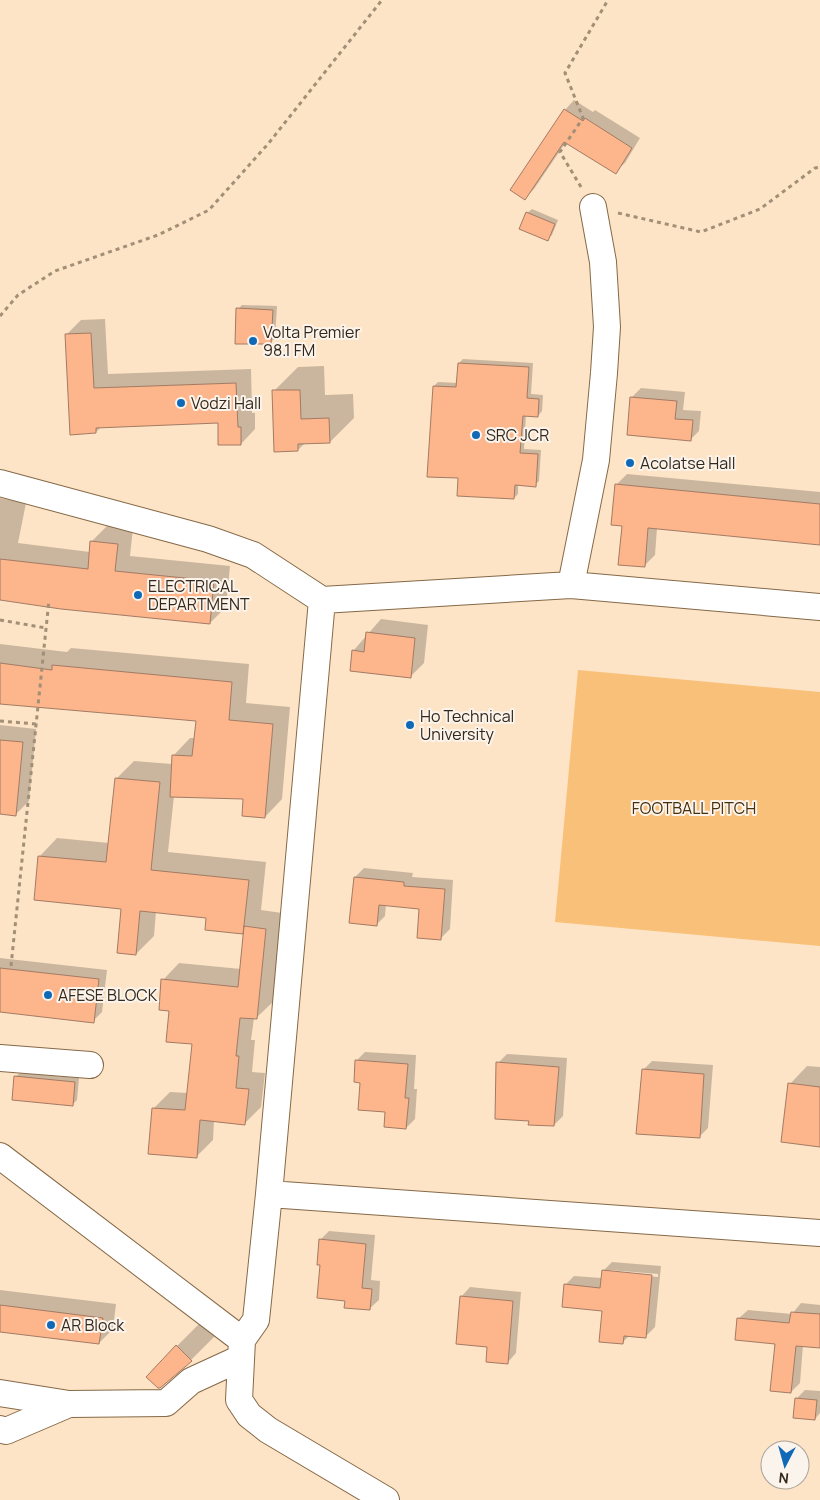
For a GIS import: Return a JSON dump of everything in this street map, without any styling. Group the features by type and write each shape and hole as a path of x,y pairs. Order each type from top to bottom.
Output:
{"lane":[{"path":"571,585 596,460 607,327 603,271 593,207"},
{"path":"0,484 208,538 253,555 322,600 571,585 820,607"},
{"path":"322,600 256,1320 241,1349 239,1400 249,1415 268,1430 386,1500"},
{"path":"0,1058 90,1065"},
{"path":"0,1156 241,1349"},
{"path":"269,1194 820,1232"},
{"path":"0,1393 68,1404 166,1403 191,1381 241,1349"},
{"path":"0,1429 6,1431 68,1404"}],"path":[{"path":"0,316 18,295 55,271 158,235 209,210 268,144 382,0"},
{"path":"608,0 565,73 583,118 560,152 593,207 701,232 760,209 815,168 820,167"},
{"path":"11,966 49,600"},
{"path":"0,620 46,628"},
{"path":"0,721 36,724"}],"green space":[{"name":"FOOTBALL PITCH","path":"578,670 820,692 820,946 555,922"}],"building":[{"path":"564,109 583,121 585,118 632,148 616,174 564,142 525,200 510,190"},
{"path":"526,212 555,224 548,241 519,229"},
{"path":"236,308 273,310 271,344 235,344"},
{"path":"91,333 94,388 236,383 238,427 241,427 241,445 218,445 218,423 96,428 96,433 70,435 65,334"},
{"name":"SRC JCR","path":"458,363 529,367 527,398 539,399 538,417 523,416 520,453 538,454 536,487 515,485 514,499 457,496 458,478 427,477 433,386 456,387"},
{"path":"272,390 300,390 301,419 329,418 330,443 298,444 298,451 274,452"},
{"path":"630,397 677,401 675,419 693,420 691,441 627,435"},
{"name":"Acolatse Hall","path":"615,484 820,504 820,545 648,528 645,567 618,565 622,526 611,525"},
{"name":"ELECTRICAL DEPARTMENT","path":"90,541 118,544 115,571 214,581 210,624 61,609 0,600 0,559 88,569"},
{"path":"366,632 415,638 411,678 350,671 352,650 364,652"},
{"path":"0,663 52,670 52,665 232,682 229,720 273,724 265,818 242,816 243,799 170,797 172,755 192,756 196,721 0,704"},
{"path":"0,740 23,742 16,816 0,814"},
{"path":"115,778 160,782 151,870 249,880 243,934 205,930 206,918 140,911 136,955 117,953 121,909 34,900 38,856 106,862"},
{"path":"354,877 404,882 404,886 445,889 441,940 417,938 419,909 379,905 377,926 349,923"},
{"path":"244,926 266,929 257,1019 240,1018 236,1056 239,1056 236,1088 249,1089 245,1125 200,1120 197,1158 148,1154 152,1108 185,1110 192,1044 166,1042 169,1011 159,1010 161,979 238,987"},
{"name":"AFESE BLOCK","path":"0,968 99,979 94,1023 0,1012"},
{"path":"355,1060 408,1064 405,1098 409,1098 406,1129 384,1127 385,1112 358,1110 360,1083 354,1082"},
{"path":"496,1062 559,1067 554,1126 528,1125 529,1121 495,1119"},
{"path":"642,1069 704,1074 700,1138 636,1134"},
{"path":"14,1076 75,1082 73,1106 12,1100"},
{"path":"788,1083 820,1087 820,1147 781,1142"},
{"path":"319,1239 366,1244 362,1288 372,1289 370,1310 344,1308 345,1301 317,1298 320,1265 317,1265"},
{"path":"602,1270 652,1275 646,1338 624,1336 623,1344 599,1342 602,1311 562,1307 564,1284 600,1288"},
{"path":"460,1296 513,1301 508,1364 486,1362 487,1347 456,1344"},
{"name":"AR Block","path":"0,1305 103,1318 99,1344 0,1332"},
{"path":"791,1312 820,1314 820,1348 796,1346 791,1393 770,1391 775,1344 735,1340 737,1318 789,1323"},
{"path":"176,1345 192,1361 158,1388 146,1377"},
{"path":"795,1398 817,1400 815,1420 793,1418"}],"place":[{"name":"Volta Premier 98.1 FM","path":"253,341"},
{"name":"Vodzi Hall","path":"181,403"},
{"name":"SRC JCR","path":"476,435"},
{"name":"Acolatse Hall","path":"630,463"},
{"name":"ELECTRICAL DEPARTMENT","path":"138,595"},
{"name":"Ho Technical University","path":"410,725"},
{"name":"AFESE BLOCK","path":"48,995"},
{"name":"AR Block","path":"51,1325"}]}
